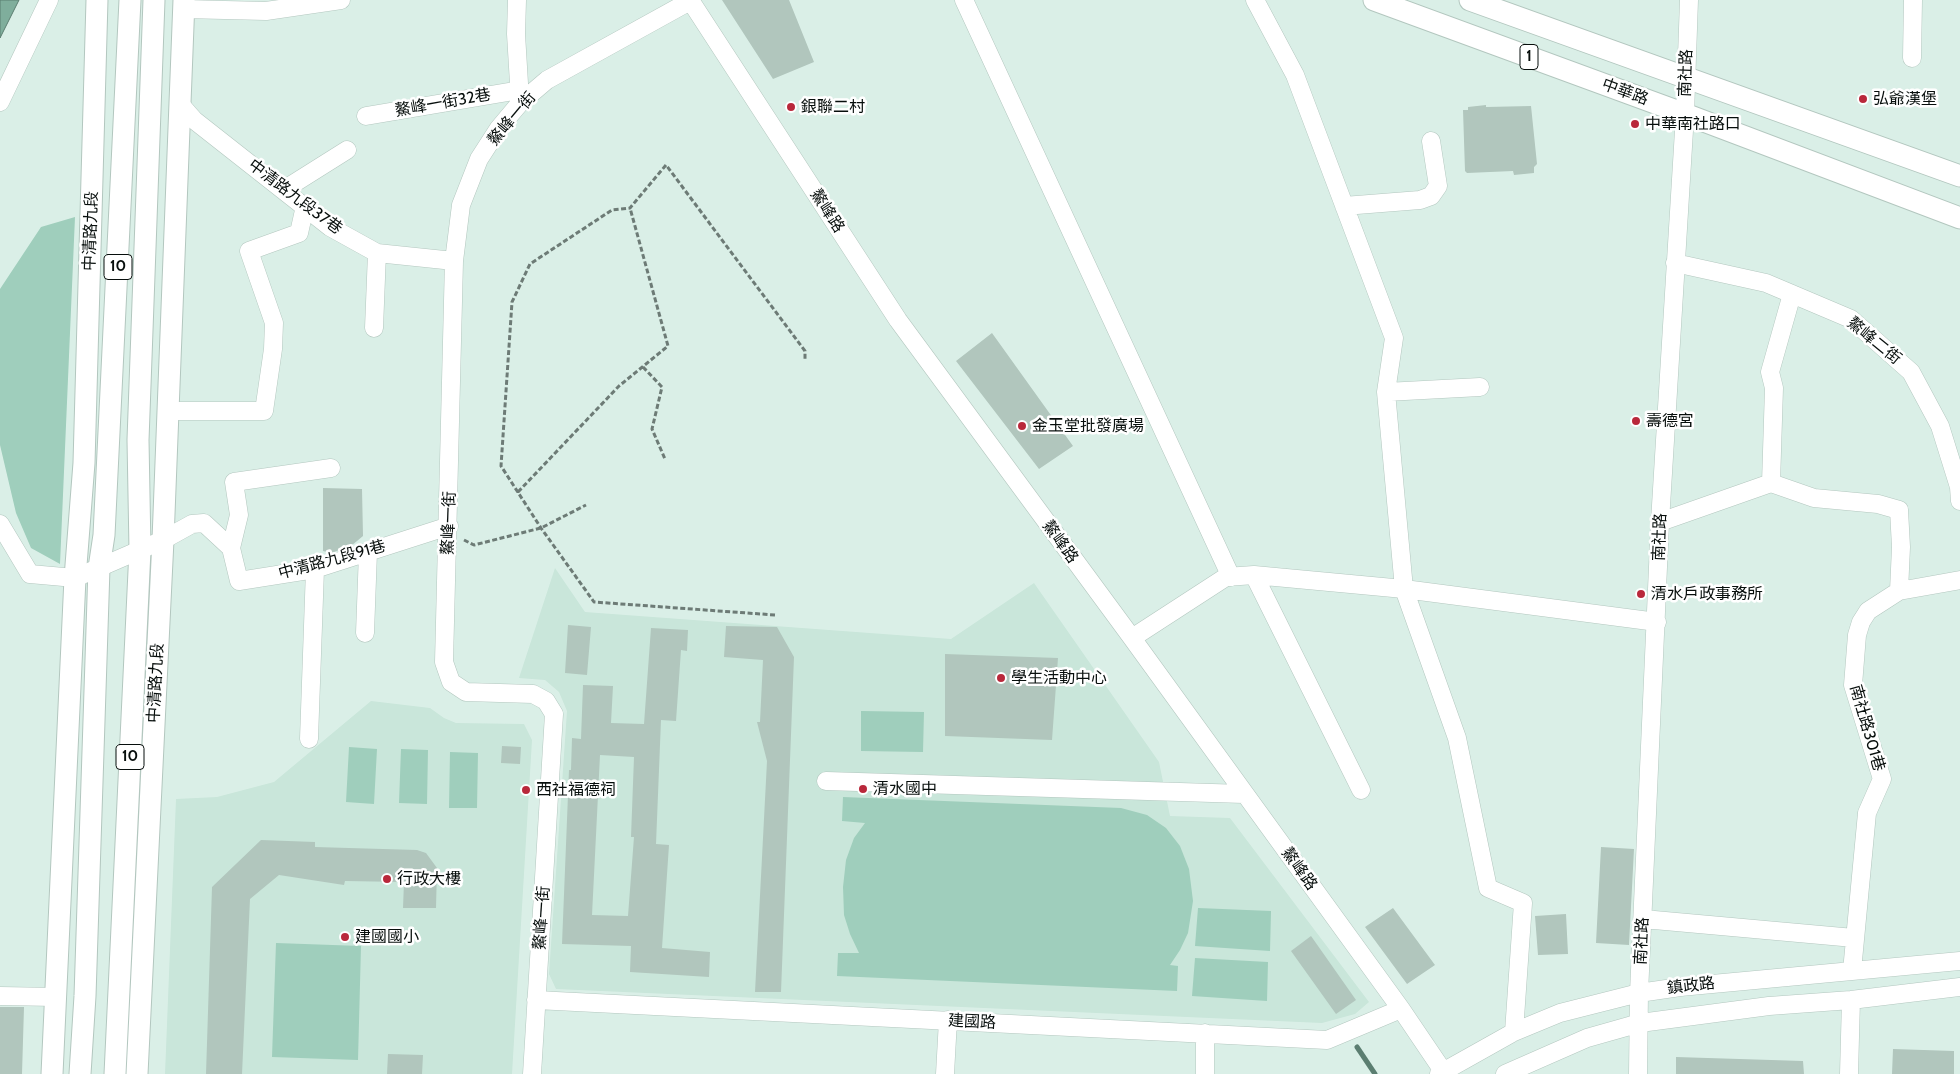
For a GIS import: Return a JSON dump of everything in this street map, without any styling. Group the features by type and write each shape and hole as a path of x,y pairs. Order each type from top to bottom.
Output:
{"main road":[{"name":"中清路九段","path":"52,1074 75,578 84,463 97,0"},
{"name":"中清路九段","path":"80,1074 85,986 99,568 104,534 130,0"},
{"name":"中清路九段","path":"115,1074 140,550 138,440 154,0"},
{"name":"中華路","path":"1374,0 1685,114 1960,218"},
{"name":"1","path":"1470,0 1960,176"},
{"name":"中清路九段","path":"137,1074 163,540 184,4"},
{"name":"中清路九段","path":"140,550 166,441"},
{"name":"中清路九段","path":"84,463 99,568"}],"street":[{"path":"0,102 49,0"},
{"path":"184,4 266,11 341,0"},
{"path":"517,0 516,34 520,96"},
{"path":"964,0 1231,577"},
{"path":"1255,0 1295,74 1394,338 1386,392 1404,589 1456,738 1488,888 1523,903 1514,1032"},
{"name":"南社路","path":"1638,1074 1660,522 1685,114 1689,0"},
{"path":"1912,0 1912,58"},
{"name":"鰲峰一街","path":"532,1074 554,714 546,701 533,694 466,692 451,682 444,662 449,526 454,261 461,205 479,159 520,96 690,1"},
{"name":"鰲峰路","path":"690,1 898,320 1402,1009 1443,1073"},
{"name":"鰲峰一街32巷","path":"366,116 520,96"},
{"name":"中清路九段37巷","path":"180,104 194,120 285,189 330,227 377,253 454,261"},
{"path":"1344,206 1420,200 1431,196 1438,186 1431,141"},
{"path":"285,189 348,150"},
{"path":"167,411 264,411 273,349 274,324 249,251 299,233 304,206"},
{"path":"374,328 377,253"},
{"name":"鰲峰二街","path":"1675,263 1766,283 1851,319 1911,372 1940,426 1959,487 1960,501"},
{"path":"1771,483 1774,388 1770,372 1792,294"},
{"path":"1386,392 1480,388"},
{"path":"0,524 30,574 75,578 163,540 192,524 204,523 231,548 239,515 234,482 331,468"},
{"path":"1660,522 1771,483 1814,498 1878,504 1899,510 1901,547 1899,591 1960,580"},
{"name":"中清路九段91巷","path":"231,548 239,581 315,569 449,526"},
{"path":"365,633 368,552"},
{"path":"309,739 315,569"},
{"path":"1254,575 1361,790"},
{"path":"1132,638 1203,590 1226,577 1254,575 1404,589 1657,622"},
{"name":"南社路301巷","path":"1852,971 1867,813 1882,779 1853,685 1857,635 1861,622 1868,611 1899,591"},
{"path":"826,781 1244,794"},
{"path":"1643,919 1854,938"},
{"name":"鎮政路","path":"1443,1073 1514,1032 1560,1013 1640,993 1680,987 1960,961"},
{"name":"鎮政路","path":"1505,1074 1587,1038 1640,1023 1769,1006 1851,1000 1960,988"},
{"path":"0,996 56,997"},
{"name":"建國路","path":"536,1000 1327,1040 1402,1009"},
{"path":"1848,1074 1851,1000"},
{"path":"946,1074 948,1020"},
{"path":"1205,1033 1205,1074"}],"path":[{"path":"774,615 594,602 541,528 501,466 512,302 530,264 612,210 630,208 666,165 805,351 805,360"},
{"path":"518,492 620,386 668,346 630,208"},
{"path":"643,367 662,387 652,428 665,459"},
{"path":"449,526 474,546 541,528 586,505"}],"shaded area":[{"path":"0,0 19,0 0,38"},
{"path":"75,217 60,564 31,548 16,513 0,445 0,289 41,227"},
{"name":"清水國中","path":"555,568 585,612 951,639 1034,583 1159,762 1170,816 1230,818 1369,1002 1355,1014 1322,1023 556,989 549,974 567,711 559,692 545,680 519,678"},
{"name":"建國國小","path":"371,701 430,708 444,718 456,723 524,724 532,740 512,1074 165,1074 176,799 217,797 274,782"},
{"path":"861,711 924,712 923,752 861,751"},
{"path":"349,747 377,749 374,804 346,802"},
{"path":"401,749 428,750 427,804 399,803"},
{"path":"450,752 478,753 477,808 449,808"},
{"path":"843,797 1121,808 1147,815 1166,828 1180,846 1189,869 1193,901 1188,933 1170,965 1178,966 1177,991 837,976 838,953 859,953 844,915 843,887 846,860 854,838 865,823 842,821"},
{"path":"1198,908 1271,911 1270,951 1195,946"},
{"path":"276,943 361,946 358,1060 272,1057"},
{"path":"1195,958 1268,962 1267,1001 1192,996"}],"building":[{"path":"722,0 789,0 814,62 773,79"},
{"path":"1486,105 1486,107 1531,106 1537,164 1534,167 1534,173 1514,175 1513,171 1467,173 1465,171 1463,110 1468,110 1468,107"},
{"path":"992,333 1073,446 1039,469 956,361"},
{"path":"323,488 362,489 363,536 351,546 331,553 323,551"},
{"path":"568,625 591,627 587,675 565,673"},
{"path":"726,626 777,627 794,657 781,992 755,992 767,761 757,722 760,722 763,660 724,657"},
{"path":"651,628 688,630 687,651 681,650 676,721 661,720 656,844 669,845 662,948 710,952 709,977 630,972 631,946 562,944 569,770 571,770 572,738 581,739 583,685 613,686 611,723 644,724","holes":["600,755 634,757 631,837 634,837 628,916 592,915"]},
{"name":"學生活動中心","path":"945,654 1058,658 1052,740 945,736"},
{"path":"502,746 521,747 520,764 501,763"},
{"path":"261,840 315,842 315,847 417,850 426,853 437,868 436,908 403,908 404,882 345,881 344,885 279,875 250,899 242,1074 206,1074 212,887"},
{"path":"1601,847 1634,849 1629,945 1596,943"},
{"path":"1393,908 1435,965 1407,984 1365,927"},
{"path":"1566,914 1568,954 1538,955 1535,916"},
{"path":"1311,936 1356,1000 1336,1014 1291,951"},
{"path":"0,1007 24,1007 22,1074 0,1074"},
{"path":"1893,1049 1954,1051 1954,1074 1892,1074"},
{"path":"388,1054 423,1055 422,1074 387,1074"},
{"path":"1676,1057 1803,1061 1804,1074 1676,1074"}],"waterway":[{"path":"1357,1047 1375,1074"}],"place":[{"name":"弘爺漢堡","path":"1863,99"},
{"name":"銀聯二村","path":"791,107"},
{"name":"中華南社路口","path":"1635,124"},
{"name":"壽德宮","path":"1636,421"},
{"name":"金玉堂批發廣場","path":"1022,426"},
{"name":"清水戶政事務所","path":"1641,594"},
{"name":"學生活動中心","path":"1001,678"},
{"name":"清水國中","path":"863,789"},
{"name":"西社福德祠","path":"526,790"},
{"name":"行政大樓","path":"387,879"},
{"name":"建國國小","path":"345,937"}]}
